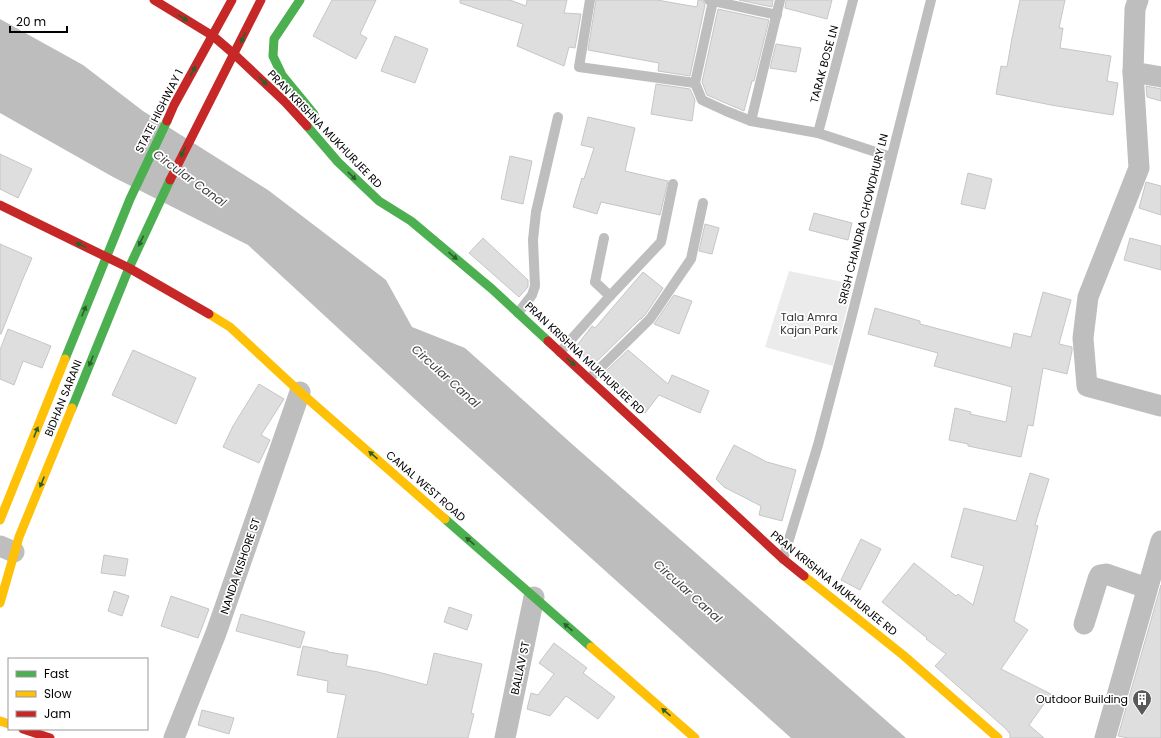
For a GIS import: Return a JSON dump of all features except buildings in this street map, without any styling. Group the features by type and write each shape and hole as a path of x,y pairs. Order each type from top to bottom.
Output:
{"main road":[{"name":"PRAN KRISHNA MUKHURJEE RD","path":"154,0 213,36 234,54 285,102 338,162 379,201 411,221 492,289 783,559 903,655 998,738"},
{"name":"STATE HIGHWAY 1","path":"130,199 174,105 232,0"},
{"path":"234,54 261,0"},
{"path":"300,0 274,39 273,56 282,75 320,121"},
{"name":"BIDHAN SARANI","path":"0,603 7,549 22,530 128,268 201,117 234,54"},
{"path":"332,140 338,162"},
{"name":"BIDHAN SARANI","path":"0,520 130,199"},
{"name":"CANAL WEST ROAD","path":"0,205 128,268 230,327 300,392 695,738"},
{"path":"27,730 50,738"}],"street":[{"path":"1138,0 1135,9 1133,72 1139,168 1088,297 1083,338 1086,386 1161,406"},
{"path":"1133,72 1161,77"},
{"name":"NANDA KISHORE ST","path":"174,738 216,633 300,392"},
{"path":"1105,738 1161,541"},
{"path":"1084,624 1100,575 1106,574 1147,588"},
{"name":"BALLAV ST","path":"505,738 534,598"}],"lane":[{"path":"590,0 579,67 695,83"},
{"path":"777,15 711,0 695,83 702,100 751,121 818,133 891,157"},
{"path":"751,121 780,0"},
{"name":"TARAK BOSE LN","path":"818,133 853,0"},
{"name":"SRISH CHANDRA CHOWDHURY LN","path":"783,559 818,445 931,0"},
{"path":"518,313 532,295 535,286 533,240 536,212 558,118"},
{"path":"560,352 661,242 673,184"},
{"path":"589,379 650,319 691,259 703,203"},
{"path":"604,238 595,282 610,296"}],"green space":[{"name":"Tala Amra Kajan Park","path":"789,271 853,284 833,366 765,347"}],"water":[{"name":"Circular Canal","path":"0,19 83,65 143,111 268,190 386,280 412,327 465,348 906,738 791,738 431,414 248,245 113,177 0,113"}],"traffic: fast":[{"path":"300,0 274,39 273,56 282,75 314,114"},
{"path":"65,359 130,199 167,121"},
{"path":"307,126 338,162 379,201 411,221 492,289 548,341"},
{"path":"72,408 129,268 170,180"},
{"path":"445,519 591,647"}],"traffic: slow":[{"path":"209,314 230,327 300,392 445,519"},
{"path":"0,520 65,359"},
{"path":"0,603 19,537 72,408"},
{"path":"804,576 903,655 998,738"},
{"path":"591,647 695,738"},
{"path":"0,721 8,724"}],"traffic: jam":[{"path":"154,0 213,36 285,102 307,126"},
{"path":"167,121 174,105 232,0"},
{"path":"170,180 261,0"},
{"path":"0,205 129,268 209,314"},
{"path":"548,341 783,559 804,576"},
{"path":"26,730 50,738"}],"place":[{"name":"Outdoor Building","path":"1142,716"}]}
